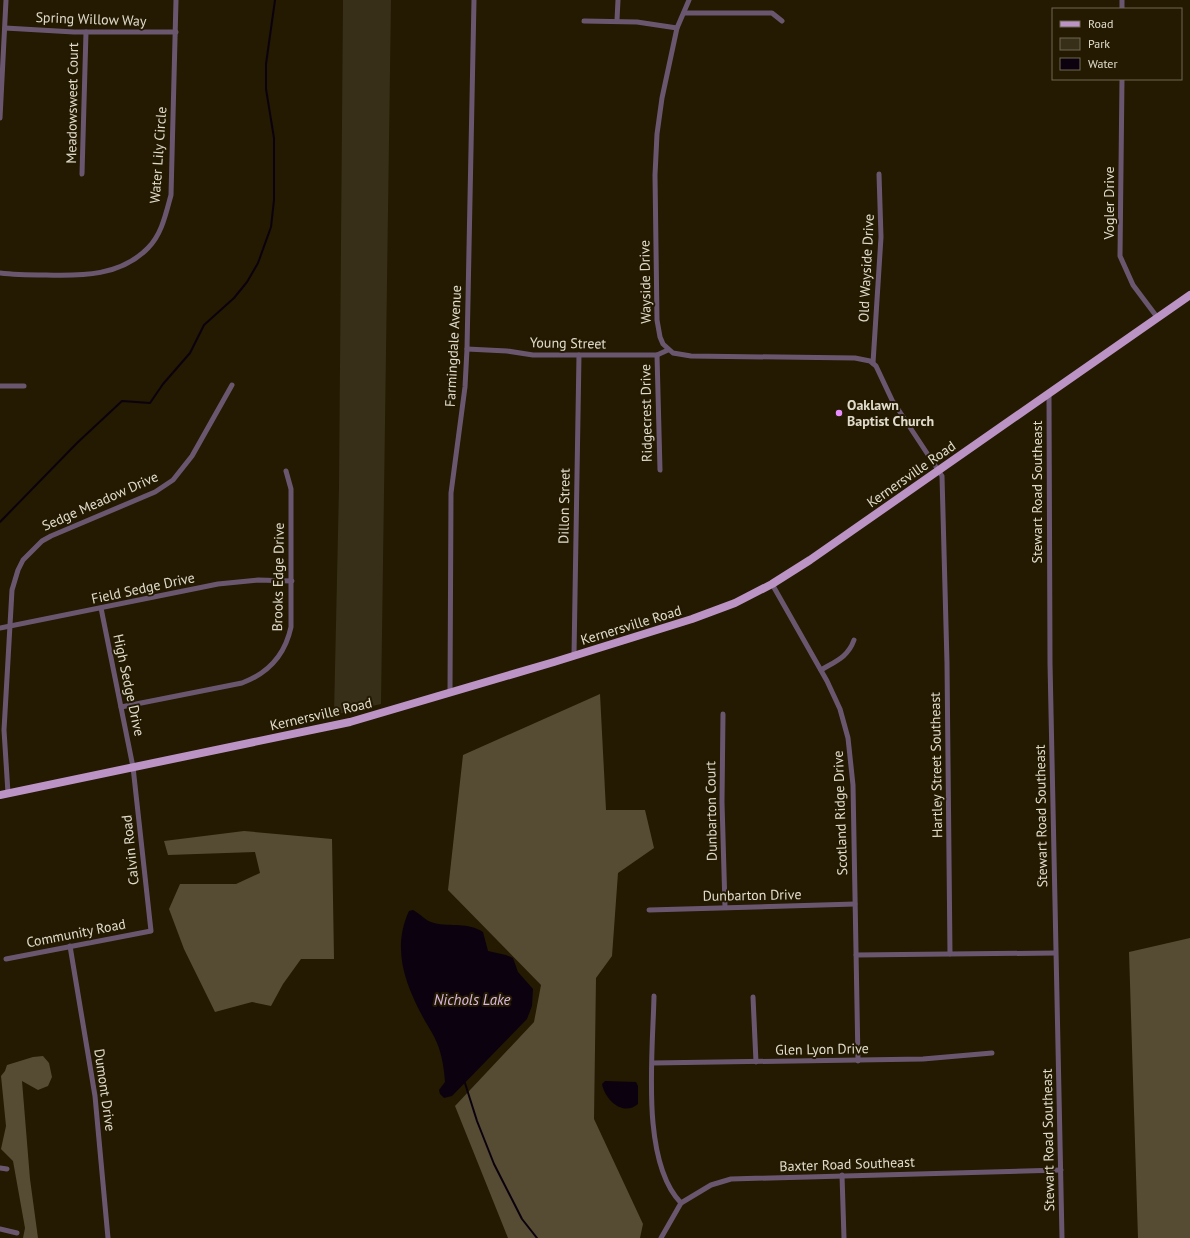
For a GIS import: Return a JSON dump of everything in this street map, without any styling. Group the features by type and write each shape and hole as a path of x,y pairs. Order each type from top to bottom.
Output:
{"main road":[{"name":"Kernersville Road","path":"4,794 350,722 574,656 692,619 735,603 772,584 810,560 1190,295"}],"street":[{"path":"0,118 6,0"},
{"name":"Water Lily Circle","path":"0,273 92,274 118,268 148,248 162,226 171,195 176,0"},
{"name":"Farmingdale Avenue","path":"450,693 451,493 465,387 468,349 474,0"},
{"path":"617,20 618,0"},
{"name":"Wayside Drive","path":"668,350 660,337 657,320 656,154 662,98 677,28 689,0"},
{"path":"684,13 772,13 782,21"},
{"path":"584,21 617,20 655,23 677,28"},
{"name":"Spring Willow Way","path":"5,28 86,32 176,32"},
{"name":"Meadowsweet Court","path":"82,174 86,32"},
{"name":"Vogler Drive","path":"1122,80 1120,256 1133,285 1157,317"},
{"name":"Old Wayside Drive","path":"873,363 881,237 879,174"},
{"name":"Young Street","path":"468,349 507,351 533,355 657,355 668,350"},
{"path":"668,350 679,354 692,356 855,358 873,363 879,370 896,406 939,471"},
{"name":"Dillon Street","path":"574,656 579,355"},
{"name":"Ridgecrest Drive","path":"657,355 660,470"},
{"name":"Sedge Meadow Drive","path":"4,794 4,730 10,626 14,581 18,570 28,553 51,536 155,492 173,480 190,461 232,385"},
{"path":"0,386 24,386"},
{"name":"Stewart Road Southeast","path":"1049,394 1050,663 1062,1238"},
{"name":"Brooks Edge Drive","path":"121,707 242,683 260,675 268,669 280,655 289,637 291,627 291,490 286,471"},
{"name":"Hartley Street Southeast","path":"939,471 942,476 947,663 950,954"},
{"name":"Field Sedge Drive","path":"0,628 237,581 292,581"},
{"name":"Scotland Ridge Drive","path":"772,584 821,670 840,709 851,754 858,1060"},
{"name":"High Sedge Drive","path":"101,608 133,767"},
{"path":"821,670 846,655 851,650 854,640"},
{"name":"Dunbarton Court","path":"723,714 722,802 725,907"},
{"name":"Calvin Road","path":"133,767 151,931"},
{"name":"Dunbarton Drive","path":"649,910 855,904"},
{"name":"Community Road","path":"6,959 151,931"},
{"name":"Dumont Drive","path":"70,946 95,1096 108,1238"},
{"path":"856,955 1055,953"},
{"path":"654,996 652,1119 662,1169 681,1203"},
{"path":"754,997 756,1062"},
{"name":"Glen Lyon Drive","path":"653,1063 929,1059 992,1053"},
{"path":"0,1168 7,1169"},
{"name":"Baxter Road Southeast","path":"661,1238 681,1203 711,1185 731,1180 842,1175 1061,1170"},
{"path":"842,1175 844,1238"},
{"path":"0,1229 17,1233"}],"green space":[{"path":"343,0 391,0 381,704 334,715 339,487"}],"shaded area":[{"path":"600,694 606,810 645,810 654,848 618,873 612,956 596,978 594,1119 643,1224 640,1238 508,1238 455,1106 534,1022 541,985 448,890 463,755"},
{"path":"244,831 332,839 334,959 301,959 283,984 271,1006 252,1002 215,1012 184,949 169,909 180,884 236,884 260,873 255,852 168,855 164,841"},
{"path":"1190,938 1190,1238 1138,1238 1129,952"},
{"path":"43,1056 49,1063 52,1077 48,1086 38,1090 22,1081 30,1179 38,1238 23,1238 25,1228 13,1161 1,1149 6,1126 1,1076 7,1065 33,1057"}],"water":[{"name":"Nichols Lake","path":"413,910 431,922 471,927 483,932 488,951 513,958 518,972 533,989 532,1006 527,1019 452,1096 444,1098 440,1094 439,1090 445,1082 440,1052 437,1043 412,995 403,968 401,940 409,911"},
{"path":"605,1081 636,1082 638,1086 638,1104 632,1108 626,1109 616,1105 607,1096 604,1090 602,1084"}],"waterway":[{"path":"0,522 77,443 122,401 150,403 163,384 190,353 204,325 234,298 247,282 258,263 271,227 274,200 274,138 266,89 266,64 275,0"},
{"path":"464,1080 477,1121 494,1164 522,1219 537,1238"}],"place":[{"name":"Oaklawn Baptist Church","path":"839,413"}]}
